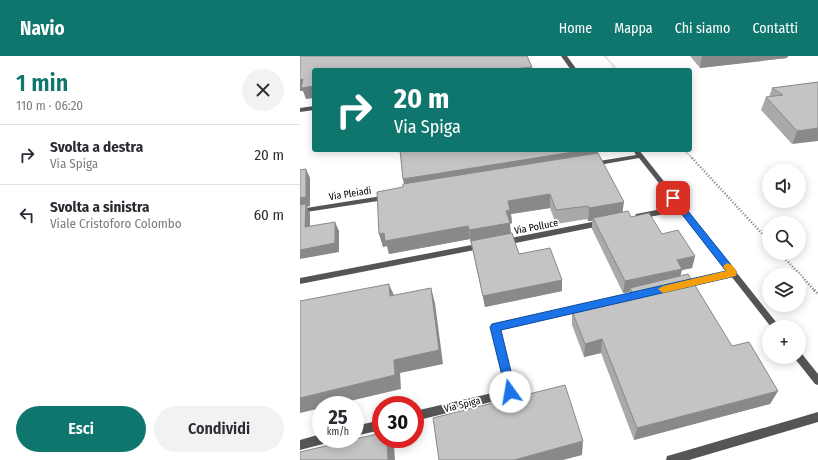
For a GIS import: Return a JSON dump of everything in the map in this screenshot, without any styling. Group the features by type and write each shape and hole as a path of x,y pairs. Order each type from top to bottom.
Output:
{"street":[{"path":"564,56 573,68"},
{"path":"300,110 312,108"},
{"path":"588,165 638,153 770,320"},
{"name":"Via Pleiadi","path":"300,211 393,196"},
{"path":"628,218 681,208"},
{"name":"Via Polluce","path":"300,281 612,221"},
{"path":"672,287 733,273"},
{"name":"Via Spiga","path":"424,414 510,392 495,327 649,292"},
{"path":"805,364 818,381"},
{"path":"672,460 818,417"},
{"path":"300,445 312,442"}],"path":[{"path":"605,56 615,68"},
{"path":"686,152 762,234"},
{"path":"786,260 818,294"}],"building":[{"path":"300,56 527,56 532,67 312,68 312,86 301,88 303,79 300,80"},
{"path":"818,82 818,128 797,131 766,97 783,95 772,88"},
{"path":"400,152 573,152 403,179"},
{"path":"598,153 624,202 589,208 588,206 556,210 550,194 508,201 510,210 506,211 510,223 469,230 468,226 385,241 384,233 379,234 377,192 403,187 403,184"},
{"path":"306,169 306,197 300,198 300,170"},
{"path":"306,204 305,227 335,222 335,243 300,250 300,205"},
{"path":"628,211 631,217 649,213 662,234 678,230 695,256 677,260 682,269 625,281 593,218"},
{"path":"512,233 519,254 550,248 562,280 483,296 471,241"},
{"path":"688,274 732,346 749,342 778,391 637,428 602,339 585,344 572,311 634,296 630,288"},
{"path":"389,284 390,296 431,288 439,350 394,360 395,375 300,398 300,301"},
{"path":"565,385 583,441 514,460 439,460 433,418"},
{"path":"372,435 372,448 387,448 388,460 300,460 300,452 317,448 364,448 364,437"}],"slow traffic":[{"path":"663,289 733,273 727,266"}],"route":[{"path":"510,392 495,327 733,273 673,198"}]}
